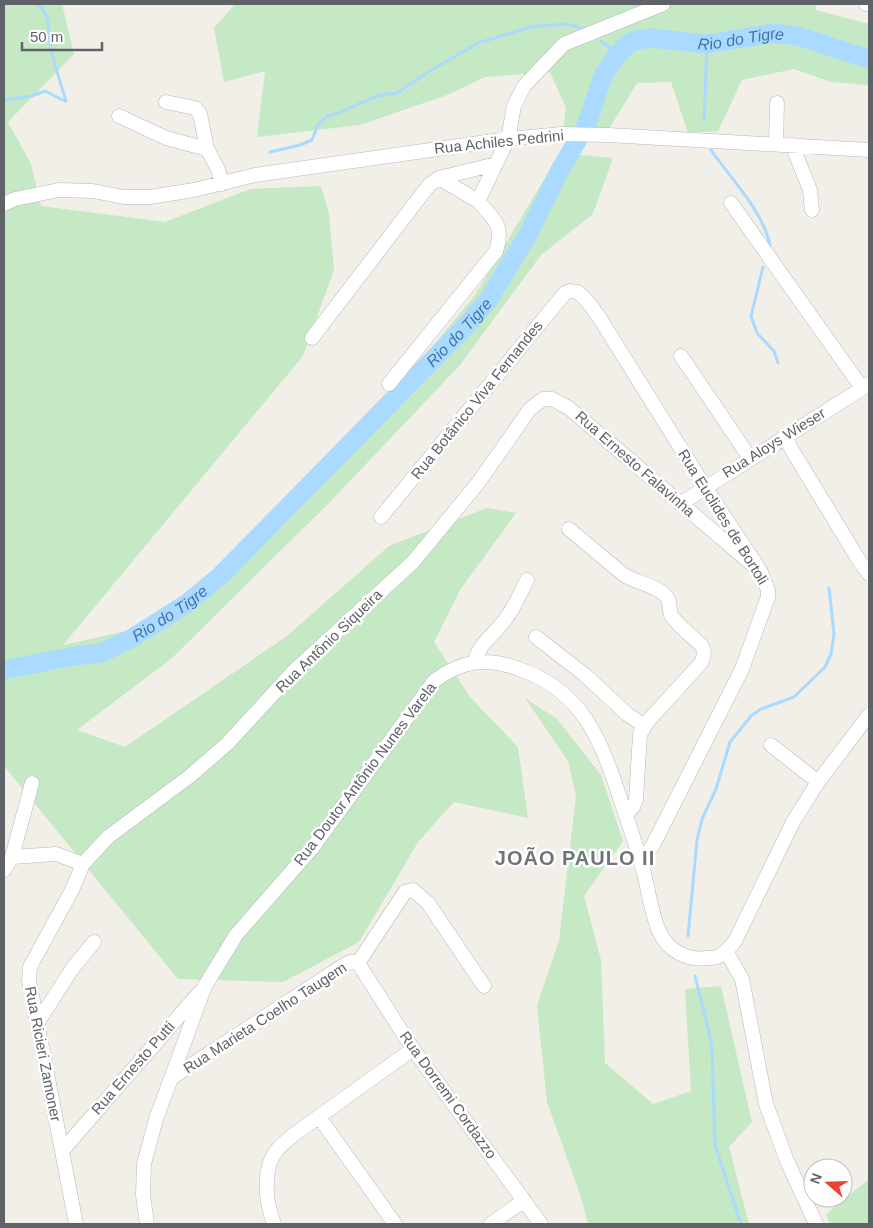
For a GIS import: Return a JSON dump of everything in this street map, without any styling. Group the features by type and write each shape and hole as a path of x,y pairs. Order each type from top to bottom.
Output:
{"street":[{"path":"478,202 508,139 514,106 524,86 564,44 663,4"},
{"path":"166,102 195,108 200,114 207,149 218,169 222,184"},
{"path":"776,144 777,103"},
{"path":"119,116 166,138 207,149"},
{"name":"Rua Achiles Pedrini","path":"4,204 15,199 59,190 93,191 124,197 150,197 194,190 255,175 508,139 562,134 608,134 869,150"},
{"path":"792,145 810,190 812,210"},
{"path":"312,338 429,185 439,178 496,164"},
{"path":"389,384 496,251 500,236 497,222 478,202 439,178"},
{"path":"731,203 866,386"},
{"name":"Rua Botânico Viva Fernandes","path":"381,517 565,293 570,291 578,292"},
{"name":"Rua Euclides de Bortoli","path":"578,292 599,317 705,487 761,572 768,590 768,597 742,668 653,845 641,862"},
{"path":"682,356 750,458"},
{"name":"Rua Aloys Wieser","path":"680,504 866,386"},
{"name":"Rua Antônio Siqueira","path":"83,864 108,837 190,776 228,742 294,671 413,562 478,483 530,409 542,399 552,399"},
{"name":"Rua Ernesto Falavinha","path":"552,399 569,408 761,572"},
{"path":"784,437 869,574"},
{"path":"569,530 624,576 634,582 657,589 667,596 670,601 672,616 702,646 704,651 701,663 640,734 636,800 626,815"},
{"path":"475,662 478,650 504,622 527,580"},
{"path":"536,637 584,675 627,714 645,726"},
{"name":"Rua Doutor Antônio Nunes Varela","path":"147,1224 144,1164 156,1119 205,986 236,934 313,847 434,681 449,670 475,662 506,664 540,677 568,698 580,710 600,741 608,761 641,862 659,931 670,948 689,958 718,957 726,951"},
{"path":"816,1224 787,1160 766,1104 742,979 726,951 735,940 793,822 818,782 869,715"},
{"path":"771,746 818,782"},
{"path":"4,870 12,857 32,783"},
{"path":"12,857 56,854 83,864"},
{"name":"Rua Ricieri Zamoner","path":"76,1224 29,980 30,967 72,890 83,864"},
{"path":"358,964 405,892 413,890 428,902 484,986"},
{"path":"38,1022 72,969 94,942"},
{"name":"Rua Marieta Coelho Taugem","path":"173,1077 344,965 351,962 358,964"},
{"name":"Rua Dorremi Cordazzo","path":"358,964 413,1048 541,1224"},
{"name":"Rua Ernesto Putti","path":"62,1151 205,986"},
{"path":"274,1224 268,1203 268,1169 278,1149 292,1136 413,1048"},
{"path":"319,1117 396,1224"},
{"path":"490,1224 524,1200"}],"green space":[{"path":"4,4 62,4 74,54 8,122 31,164 41,206 165,222 250,189 321,186 329,214 334,270 303,356 63,645 127,631 178,601 229,555 389,390 399,387 427,360 428,352 475,295 560,153 613,158 593,214 541,255 460,365 331,501 171,659 77,730 125,747 287,636 389,546 487,508 516,513 460,590 434,642 470,697 518,747 528,818 454,802 418,842 359,942 283,982 178,979 4,766"},
{"path":"235,4 816,4 816,10 869,24 869,85 831,82 794,69 742,80 718,131 688,133 671,82 637,83 607,132 563,129 566,108 550,72 485,77 450,94 360,125 257,137 265,71 224,82 214,28"},
{"path":"525,698 557,719 601,775 623,841 584,896 601,960 605,1063 653,1104 691,1091 685,989 721,986 752,1122 729,1147 749,1224 588,1224 581,1197 547,1102 537,1005 559,941 576,796 568,761"},
{"path":"869,1179 869,1224 830,1224 826,1214 833,1208 853,1208 853,1192"}],"waterway":[{"path":"38,4 47,18 50,44 66,101"},
{"path":"270,152 300,145 312,140 318,125 327,116 377,96 397,93 478,43 531,27 567,24 584,29"},
{"name":"Rio do Tigre","path":"4,670 74,656 101,653 132,638 186,604 220,576 463,329 487,302 527,236 560,170 586,126 603,76 618,54 629,43 651,38 707,44 773,33 798,36 869,59"},
{"path":"601,41 618,54"},
{"path":"704,121 707,44"},
{"path":"4,100 32,96 45,91 65,101"},
{"path":"711,150 754,208 761,220 770,245"},
{"path":"763,267 751,316 757,333 774,351 778,363"},
{"path":"688,936 697,840 702,819 716,789 730,742 751,716 761,709 794,697 825,667 831,654 834,634 829,588"},
{"path":"695,976 712,1049 715,1145 741,1224"}],"district":[{"name":"JOÃO PAULO II","path":"575,858"}]}
